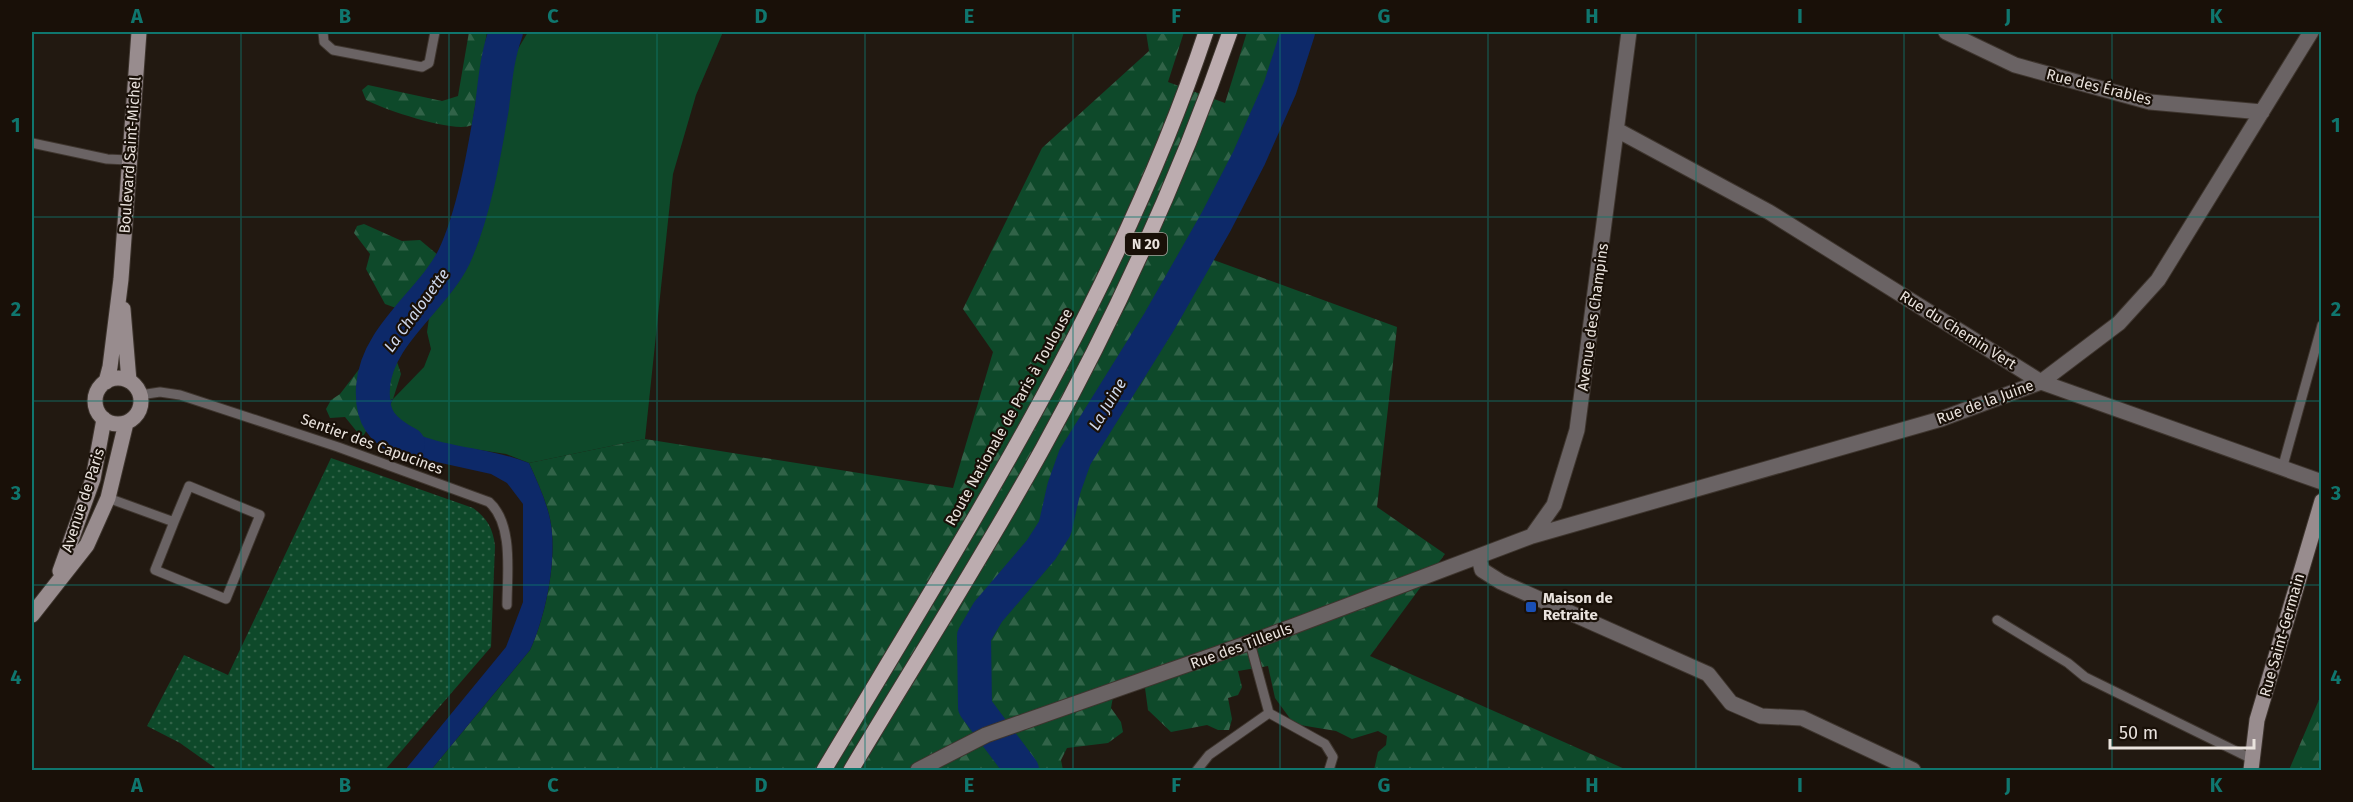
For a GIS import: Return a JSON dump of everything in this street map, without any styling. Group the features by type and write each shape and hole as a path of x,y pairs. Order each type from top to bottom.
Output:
{"main road":[{"name":"Boulevard Saint-Michel","path":"106,382 121,279 139,32"},
{"name":"Route Nationale de Paris à Toulouse","path":"824,771 1028,426 1090,310 1184,97 1206,32"},
{"name":"N 20","path":"851,771 1043,449 1108,326 1160,216 1205,103 1230,32"},
{"name":"Boulevard Saint-Michel","path":"121,279 129,381"},
{"path":"117,378 129,381 141,395 137,414 126,423 118,424 104,419 99,413 96,400 99,390 106,382 117,378"},
{"name":"Avenue de Paris","path":"57,579 93,479 104,419"},
{"name":"Avenue de Paris","path":"32,615 57,579 87,544 108,498 126,423"},
{"path":"93,479 108,498"},
{"name":"Rue Saint-Germain","path":"2252,765 2257,720 2322,501"}],"street":[{"name":"Avenue des Champins","path":"1532,536 1554,505 1577,430 1629,32"},
{"name":"Rue des Érables","path":"1946,32 2015,65 2150,102 2262,112"},
{"name":"Rue de la Juine","path":"1532,536 1941,419 2041,382 2119,323 2158,280 2311,32"},
{"name":"Rue du Chemin Vert","path":"1617,130 1769,212 2041,382 2322,482"},
{"path":"1532,536 1479,558 1482,570 1501,582 1708,674 1731,703 1761,716 1802,718 1913,771"},
{"name":"Rue des Tilleuls","path":"918,771 982,736 1250,643 1479,558"}],"lane":[{"path":"323,32 324,42 333,50 422,67 429,63 435,32"},
{"path":"32,143 107,159 129,160"},
{"path":"2282,469 2322,325"},
{"name":"Sentier des Capucines","path":"141,395 160,392 180,395 489,502 497,509 505,534 507,605"},
{"path":"189,486 260,515 226,599 155,570 174,522 189,486"},
{"path":"108,498 174,522"},
{"path":"1998,620 2068,663 2085,677 2252,765"},
{"path":"1250,643 1269,713 1325,744 1333,757 1329,771"},
{"path":"1197,771 1209,755 1269,713"}],"green space":[{"path":"469,32 487,32 472,125 463,127 435,123 387,109 366,100 362,90 368,85 442,101 458,96"},
{"path":"528,32 723,32 696,95 673,174 645,439 529,463 506,454 447,445 410,433 393,422 389,407 393,399 424,367 431,349 427,332 429,318 470,258 503,140 509,64"},
{"path":"1146,32 1184,32 1168,82 1225,103 1247,32 1307,32 1276,122 1211,259 1397,327 1377,507 1445,554 1370,656 1627,770 1374,770 1378,752 1386,745 1387,736 1378,731 1352,739 1336,731 1294,724 1275,698 1268,666 1238,671 1242,687 1238,695 1228,698 1232,719 1229,730 1218,730 1207,725 1171,732 1148,710 1145,688 1141,683 1113,697 1111,708 1121,722 1123,732 1108,743 1067,748 1061,760 1063,770 431,770 530,650 536,636 549,586 552,534 546,505 529,463 645,439 953,488 993,352 963,309 1042,148 1149,51"},
{"path":"364,224 402,241 420,240 438,255 436,276 403,306 396,308 385,304 366,269 370,254 354,233 357,226"},
{"path":"390,340 401,374 393,399 383,403 362,438 345,417 330,418 326,409 380,342"},
{"path":"331,458 473,508 486,520 493,534 495,546 491,647 385,770 218,770 180,743 147,726 184,655 228,675"},
{"path":"2321,695 2321,770 2289,770"}],"water":[{"path":"393,399 389,407 393,422 409,431 442,442 512,457 529,463 546,505 552,534 549,586 541,620 530,650 431,770 405,770 506,647 523,602 523,504 507,483 491,474 405,455 368,433 376,413"}],"waterway":[{"name":"La Chalouette","path":"408,444 391,434 376,415 373,398 376,369 394,335 445,273 461,240 478,184 498,60 506,32"},
{"name":"La Juine","path":"1022,770 975,707 974,636 988,612 1041,550 1055,528 1064,488 1075,457 1159,322 1216,222 1249,158 1280,88 1298,32"}],"place":[{"name":"Maison de Retraite","path":"1531,607"}]}
